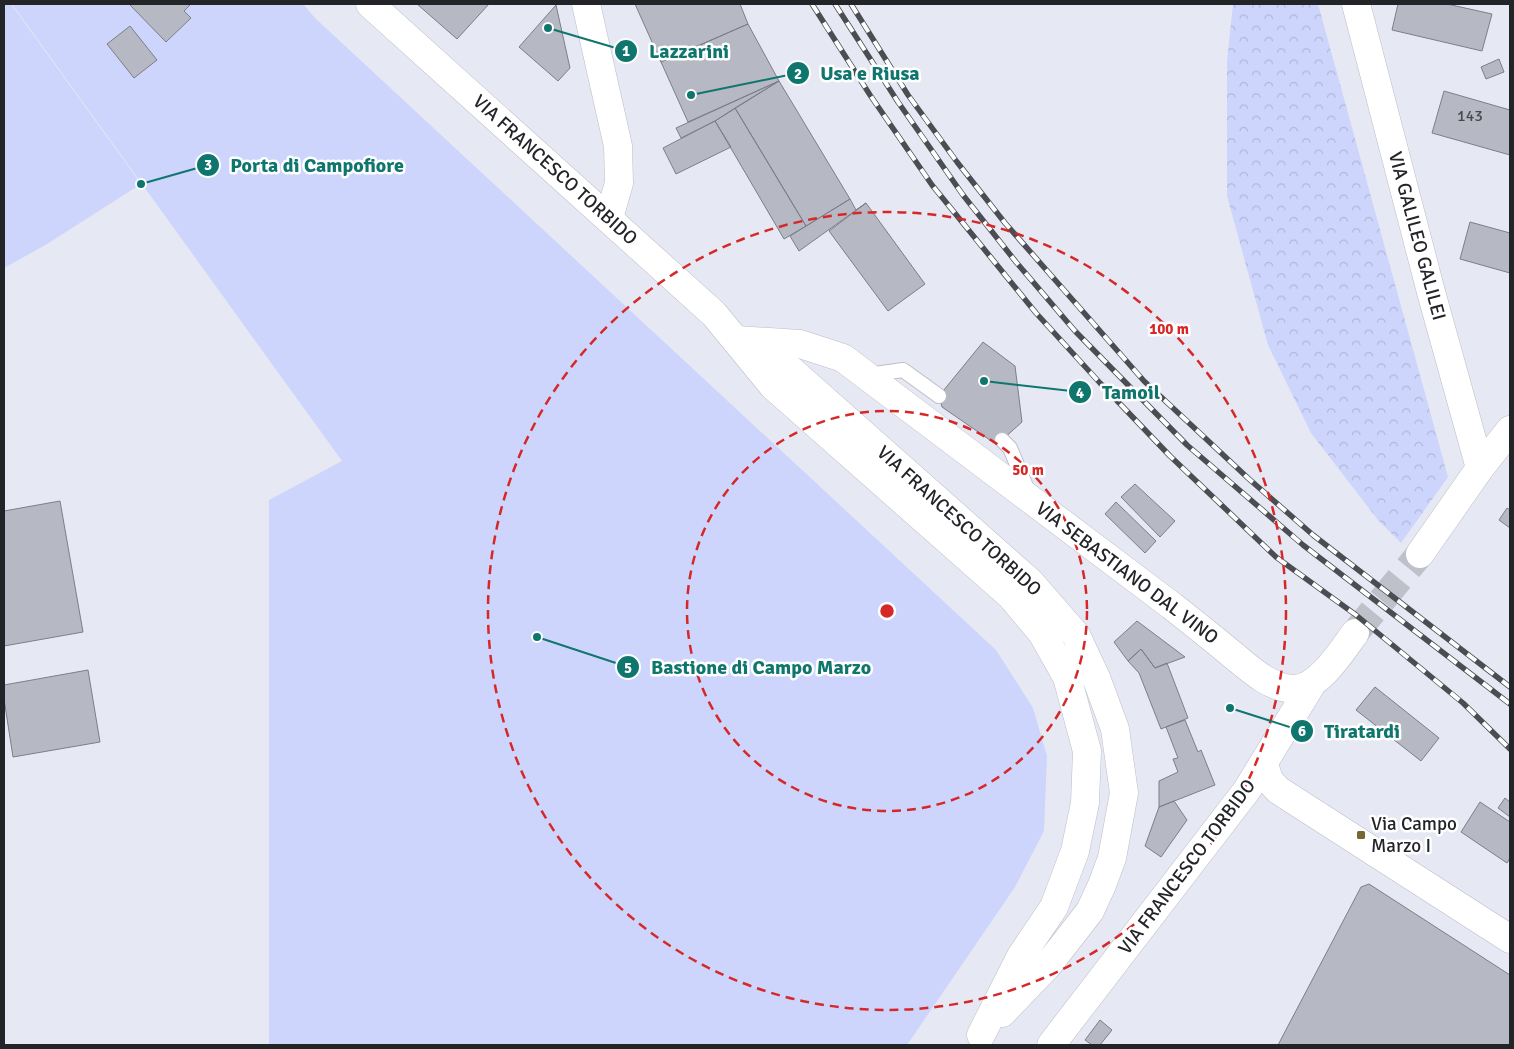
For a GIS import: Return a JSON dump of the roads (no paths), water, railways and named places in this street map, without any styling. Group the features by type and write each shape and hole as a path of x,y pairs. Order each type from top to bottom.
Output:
{"street":[{"name":"VIA FRANCESCO TORBIDO","path":"370,4 714,314 773,386 1011,596 1042,633 1067,677 1087,751 1085,803 1076,852 1054,907 1021,956 977,1040"},
{"path":"586,4 618,146 619,183 609,218"},
{"name":"VIA GALILEO GALILEI","path":"1356,4 1426,272 1480,468"},
{"name":"VIA FRANCESCO TORBIDO","path":"736,340 785,365 1030,582 1076,635 1097,680 1115,729 1124,793 1112,858 1102,885 1090,912 1048,965 977,1040"},
{"name":"VIA SEBASTIANO DAL VINO","path":"736,340 800,344 843,358 1175,608 1255,673 1281,687 1304,688 1313,682"},
{"path":"1420,554 1480,468 1510,430"},
{"path":"1313,682 1330,666 1355,633"},
{"name":"VIA FRANCESCO TORBIDO","path":"1051,1045 1247,790 1313,682"},
{"path":"1264,764 1269,780 1278,790 1510,939"}],"lane":[{"path":"867,375 903,370 939,396"},
{"path":"1002,440 1010,448 1032,501"}],"tunnel":[{"path":"1355,633 1420,554"}],"railway":[{"path":"812,4 870,95 932,185 1036,313 1100,383 1170,456 1276,557 1356,615 1463,703 1510,749"},
{"path":"835,4 898,102 963,195 1016,262 1075,331 1187,445 1303,545 1510,704"},
{"path":"851,4 908,95 957,162 1005,223 1144,381 1249,479 1313,535 1510,687"}],"place":[{"name":"Lazzarini","path":"548,28"},
{"name":"Usa e Riusa","path":"691,95"},
{"name":"Porta di Campofiore","path":"141,184"},
{"name":"Tamoil","path":"984,381"},
{"name":"Bastione di Campo Marzo","path":"537,637"},
{"name":"Tiratardi","path":"1230,708"},
{"name":"Via Campo Marzo I","path":"1361,835"}]}
